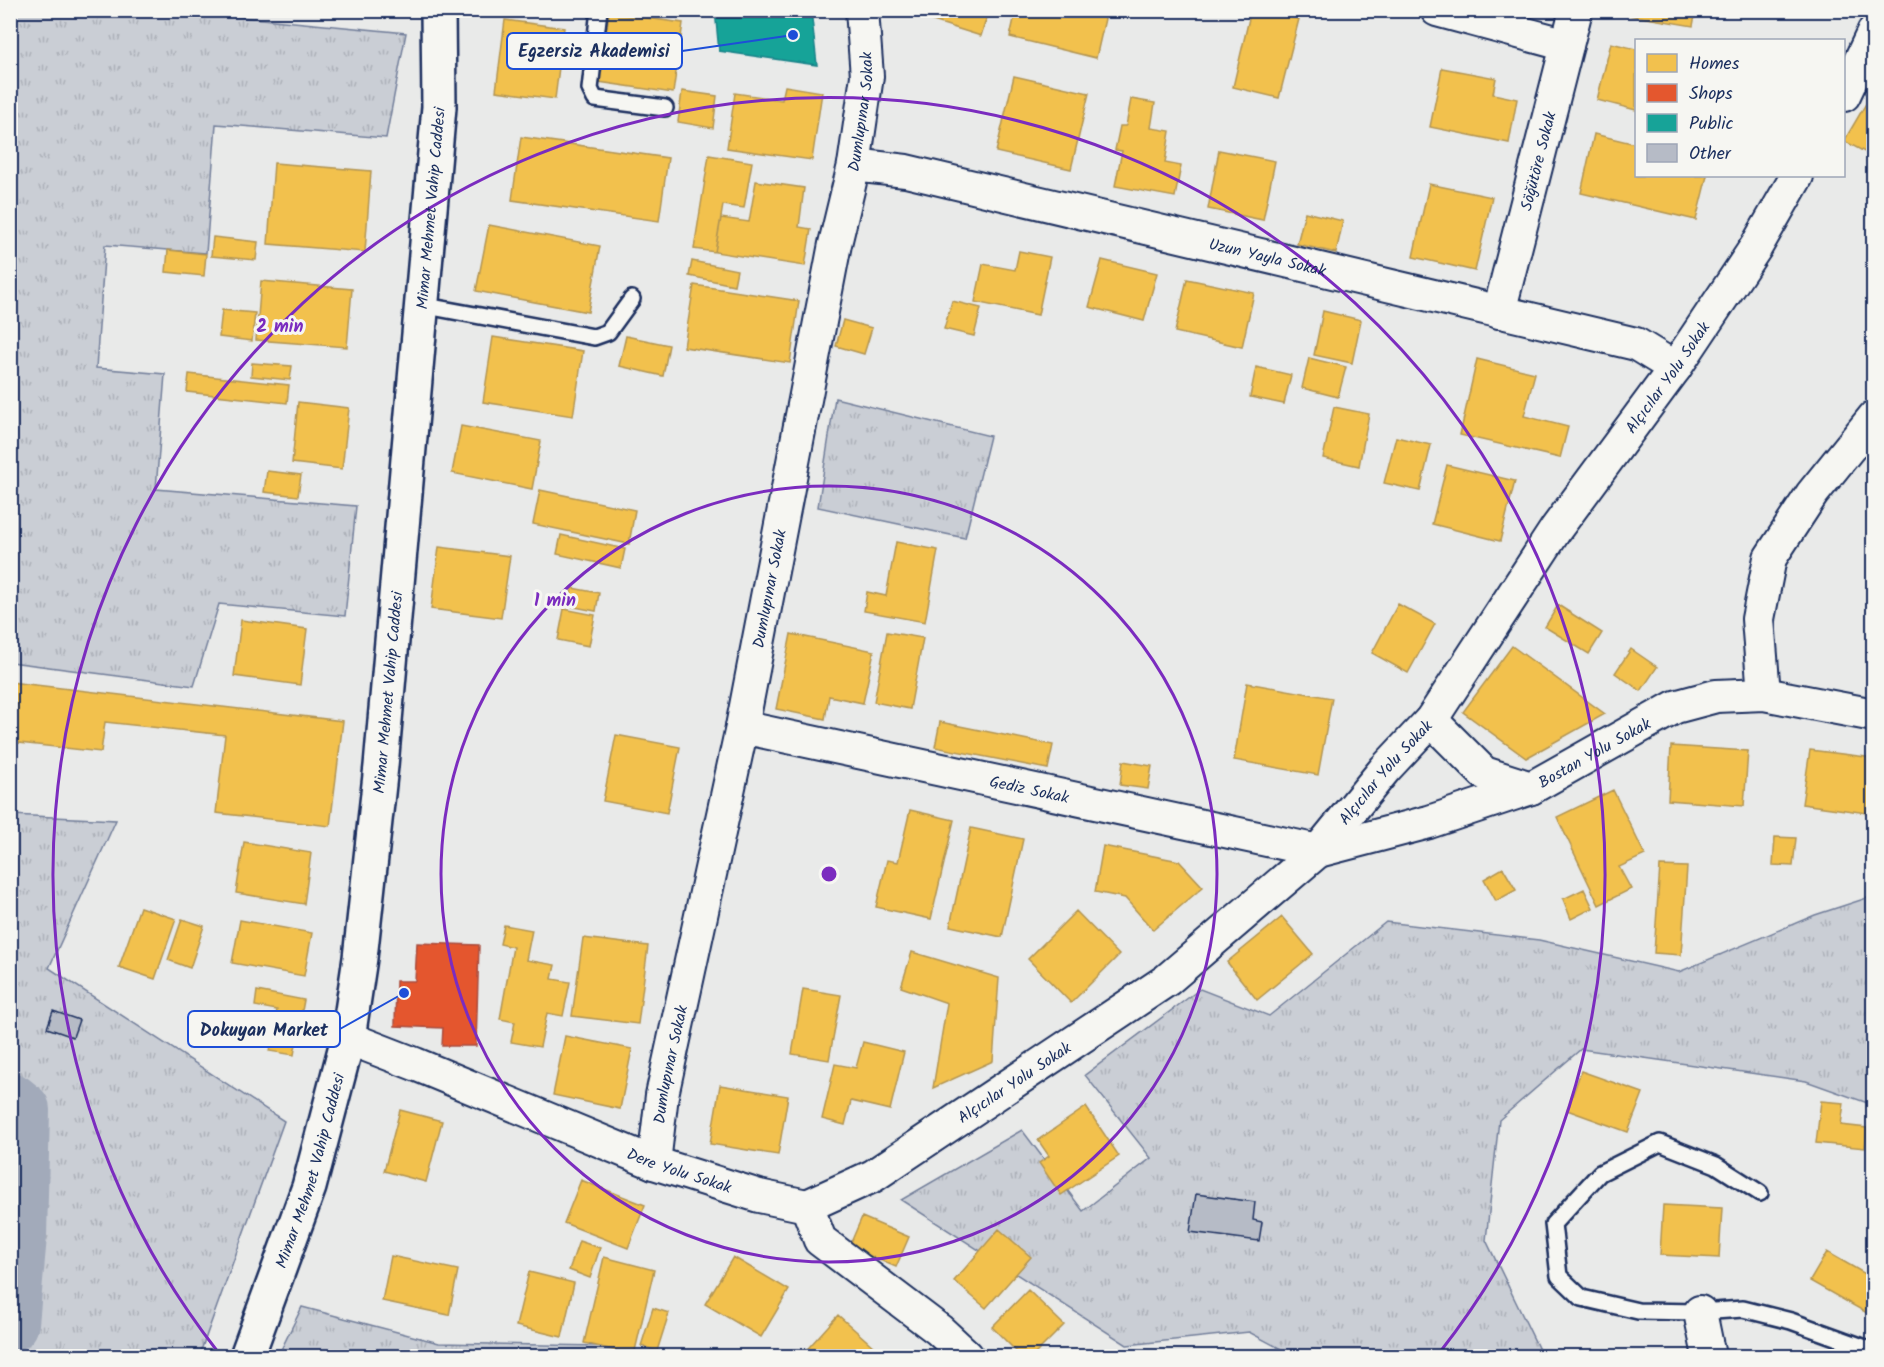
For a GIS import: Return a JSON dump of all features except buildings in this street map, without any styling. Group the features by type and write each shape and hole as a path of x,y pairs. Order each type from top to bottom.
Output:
{"main road":[{"name":"Mimar Mehmet Vahip Caddesi","path":"247,1356 309,1187 348,1038 360,958 381,766 439,107 438,10"}],"street":[{"name":"Dumlupınar Sokak","path":"654,1163 662,1095 742,727 832,256 854,165 867,76 862,10"},
{"path":"1437,10 1567,45"},
{"name":"Söğütöre Sokak","path":"1499,312 1576,10"},
{"path":"1845,93 1874,31"},
{"name":"Uzun Yayla Sokak","path":"854,165 906,171 1636,344 1675,369"},
{"name":"Alçıcılar Yolu Sokak","path":"807,1206 873,1176 1167,980 1318,851 1385,769 1431,720 1556,529 1675,369 1756,247 1796,177"},
{"path":"1764,694 1758,619 1770,558 1812,494 1874,417"},
{"name":"Bostan Yolu Sokak","path":"1318,851 1429,822 1531,788 1675,707 1716,696 1764,694 1874,716"},
{"path":"1431,720 1484,773 1531,788"},
{"name":"Gediz Sokak","path":"742,727 1318,851"},
{"name":"Dere Yolu Sokak","path":"348,1038 654,1163 759,1196 807,1206"},
{"path":"807,1206 820,1240 939,1330 968,1356"},
{"path":"1700,1312 1709,1356"}],"lane":[{"path":"599,10 590,89 595,99 665,108"},
{"path":"421,305 594,337 608,332 632,299"},
{"path":"1761,1193 1716,1165 1660,1143 1600,1173 1553,1224 1559,1276 1582,1298 1638,1311 1700,1312 1743,1309 1791,1321 1874,1351"}],"green space":[{"path":"11,10 179,11 406,33 386,138 216,124 206,253 105,245 96,368 165,374 156,489 356,506 345,616 219,604 194,686 11,662 10,372 13,340 10,339"},
{"path":"835,398 990,436 965,538 818,507"},
{"path":"11,815 116,820 49,968 284,1121 199,1356 11,1356"},
{"path":"1873,896 1873,1105 1806,1081 1581,1049 1499,1120 1486,1240 1542,1356 1294,1356 1249,1332 1127,1345 901,1200 1022,1130 1083,1211 1151,1158 1085,1075 1200,989 1269,1016 1386,922 1539,940 1679,972 1815,915"},
{"path":"302,1307 439,1343 600,1346 679,1356 278,1356"}],"waterway":[{"path":"10,1101 21,1110 18,1236 10,1323"}],"place":[{"name":"Egzersiz Akademisi","path":"793,35"},
{"name":"Dokuyan Market","path":"404,993"}]}
